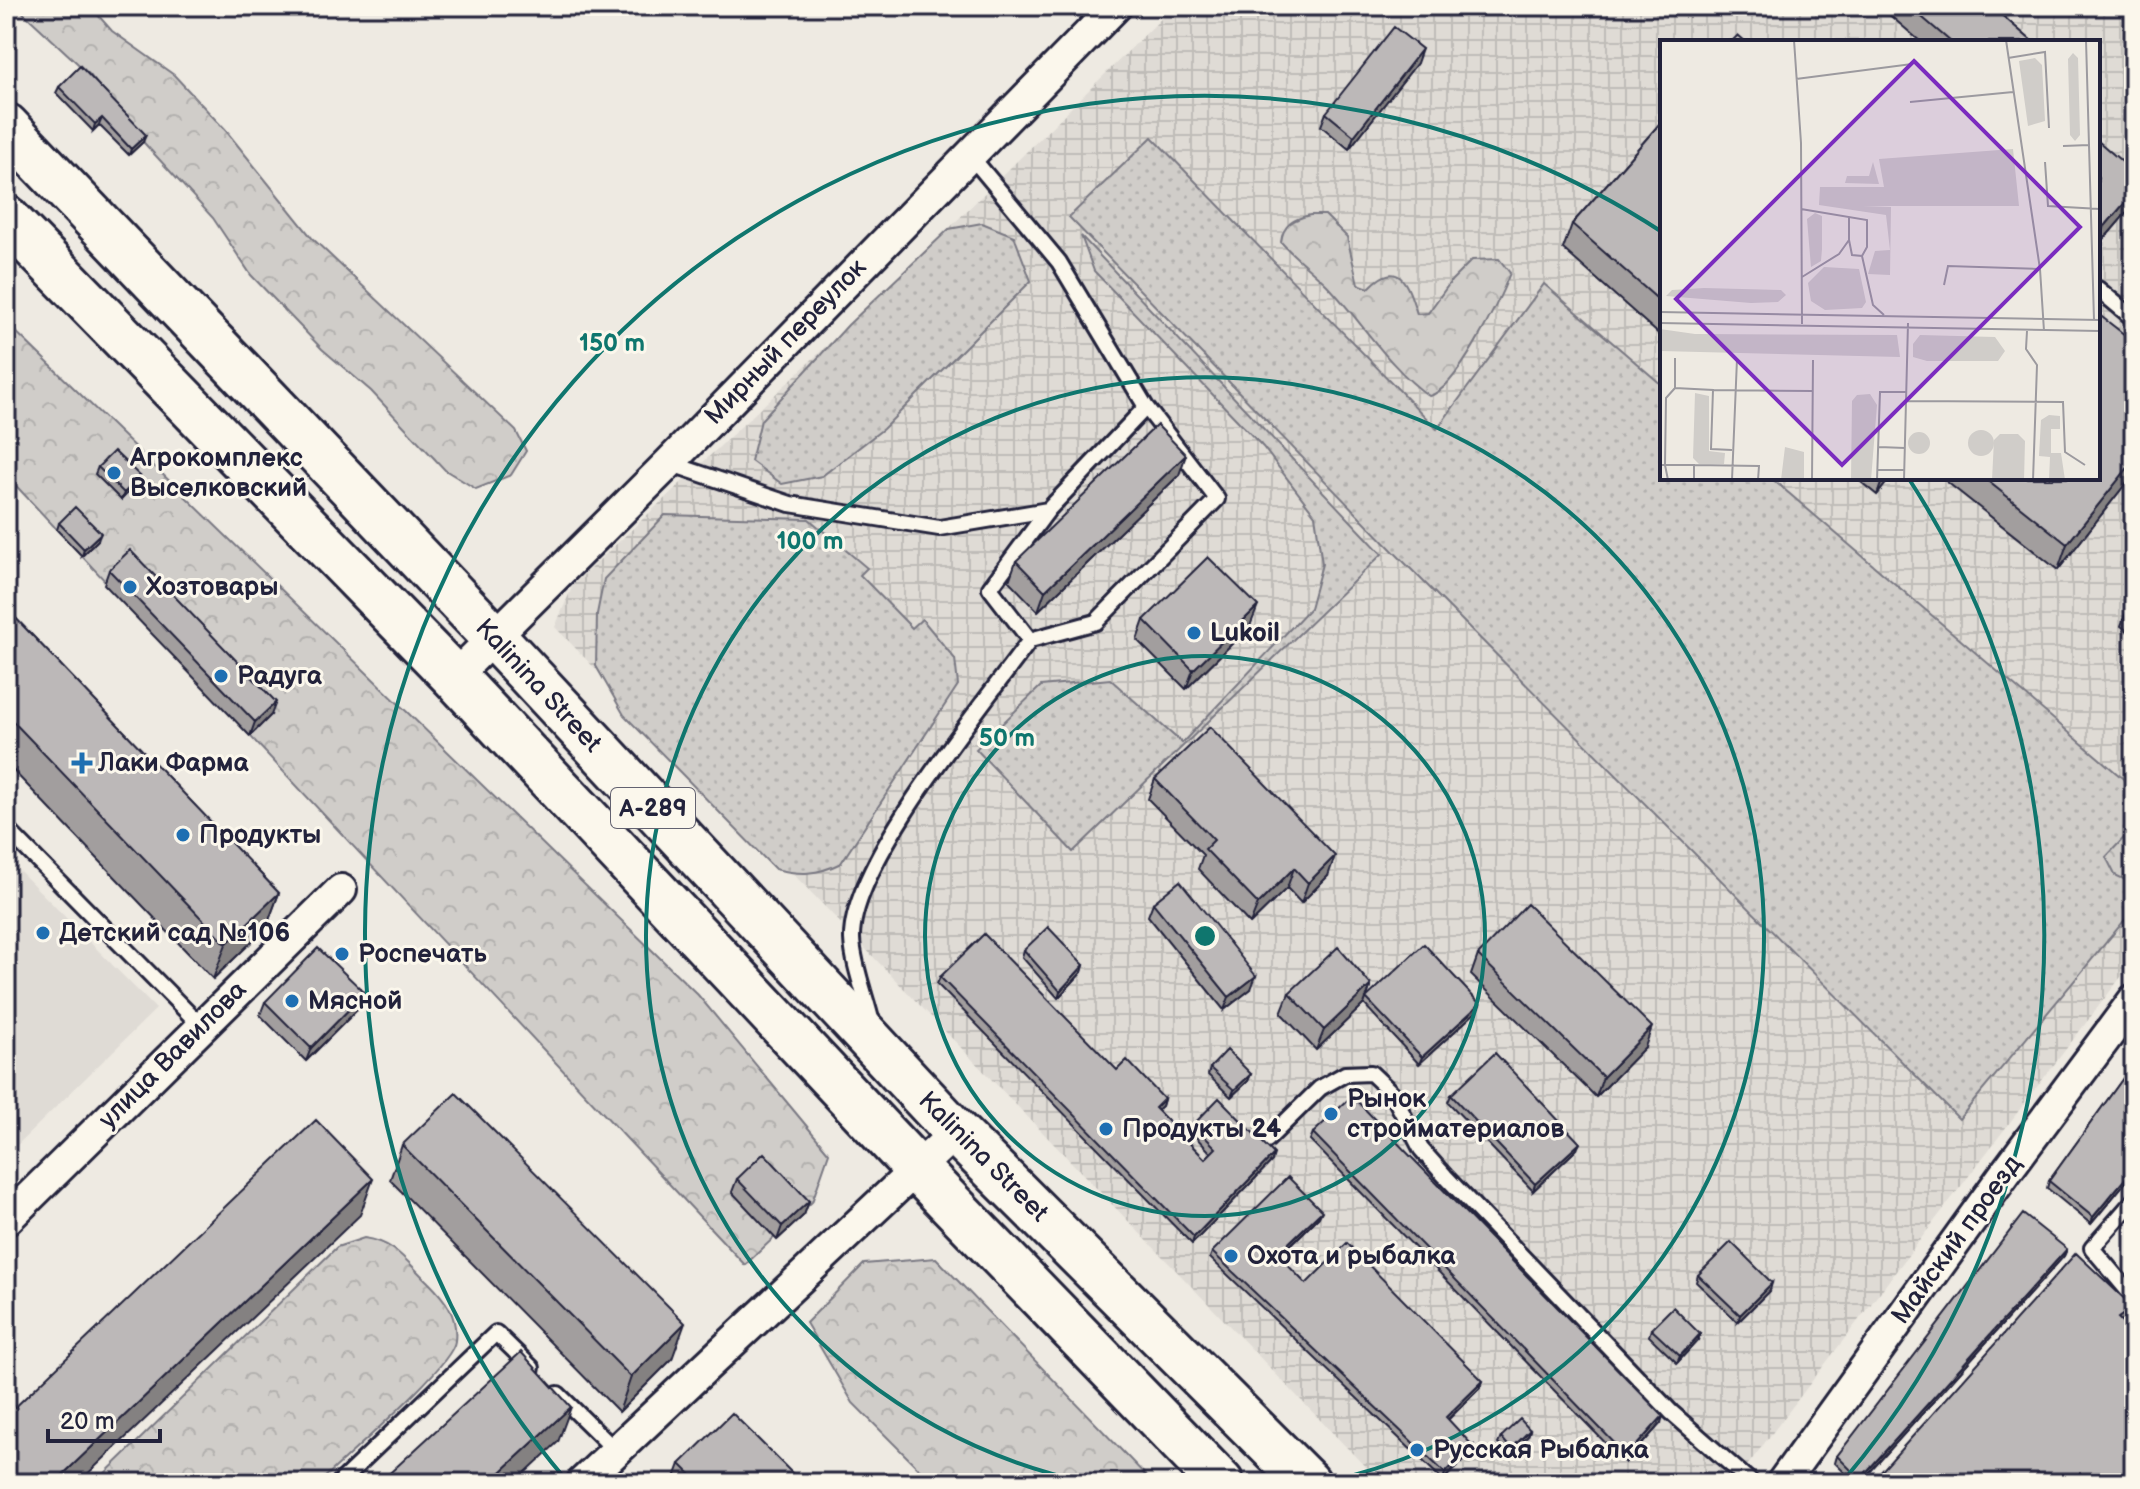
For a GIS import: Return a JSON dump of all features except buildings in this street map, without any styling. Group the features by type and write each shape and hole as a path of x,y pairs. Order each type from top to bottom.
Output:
{"highway":[{"name":"Kalinina Street","path":"6,126 493,636 956,1132 1308,1483"},
{"name":"Kalinina Street","path":"6,218 454,677 916,1168 1221,1483"}],"street":[{"name":"Мирный переулок","path":"454,677 669,463 1116,6"},
{"name":"улица Вавилова","path":"6,1220 341,890"},
{"name":"Майский проезд","path":"1782,1483 2134,1000"},
{"path":"582,1483 956,1132"}],"lane":[{"path":"879,1050 852,939 857,910 882,847 1030,640 1096,622 1217,499 1146,407 1059,262 969,154"},
{"path":"2100,291 2134,319"},
{"path":"1030,640 990,588 1048,510 1146,407"},
{"path":"669,463 790,504 939,528 1048,510"},
{"path":"6,828 202,1027"},
{"path":"1267,1140 1320,1088 1345,1074 1371,1073 1392,1093 1421,1149 1445,1176 1671,1412 1752,1483"},
{"path":"2134,1200 2092,1248 2134,1298"},
{"path":"339,1483 496,1333 616,1451"}],"shaded area":[{"path":"1174,6 2134,6 2134,960 1734,1483 1381,1483 555,627 573,585 909,268"},
{"name":"Детский сад №106","path":"6,857 156,1009 6,1156"}],"green space":[{"path":"16,6 90,6 112,31 174,75 227,132 312,238 516,431 526,451 511,475 476,489 445,470 371,391 322,349 251,275 213,218 124,121 90,75"},
{"path":"1152,137 1437,429 1544,284 1660,383 1660,480 1773,480 2134,788 2134,909 1959,1119 1396,554 1069,217"},
{"path":"1310,215 1325,215 1347,237 1358,284 1369,288 1388,275 1401,278 1417,314 1428,313 1452,280 1472,260 1499,259 1510,273 1476,342 1440,390 1429,396 1414,385 1327,285 1281,242 1290,223"},
{"path":"982,223 1014,236 1031,281 883,429 822,476 782,484 751,461 761,420 848,325 949,229"},
{"path":"1081,236 1382,554 1073,852 976,749 1041,686 1110,679 1182,743 1310,608 1322,564 1315,515 1263,447 1094,271"},
{"path":"6,322 698,995 829,1153 812,1202 745,1265 6,475"},
{"path":"665,515 809,519 867,568 860,575 912,628 922,619 955,659 958,685 841,863 808,873 775,869 624,715 596,666 597,614 604,579"},
{"path":"2134,827 2134,884 2115,875 2106,857"},
{"path":"364,1238 392,1248 440,1295 452,1315 455,1341 450,1353 417,1391 319,1483 95,1483 337,1247"},
{"path":"936,1258 1153,1483 933,1483 853,1403 806,1323 864,1264"}],"place":[{"name":"Агрокомплекс Выселковский","path":"114,473"},
{"name":"Хозтовары","path":"130,587"},
{"name":"Lukoil","path":"1194,633"},
{"name":"Радуга","path":"221,676"},
{"name":"Лаки Фарма","path":"82,763"},
{"name":"Продукты","path":"183,835"},
{"name":"Детский сад №106","path":"43,933"},
{"name":"Роспечать","path":"342,954"},
{"name":"Мясной","path":"292,1001"},
{"name":"Рынок стройматериалов","path":"1331,1114"},
{"name":"Продукты 24","path":"1106,1129"},
{"name":"Охота и рыбалка","path":"1231,1256"},
{"name":"Русская Рыбалка","path":"1417,1450"}]}
